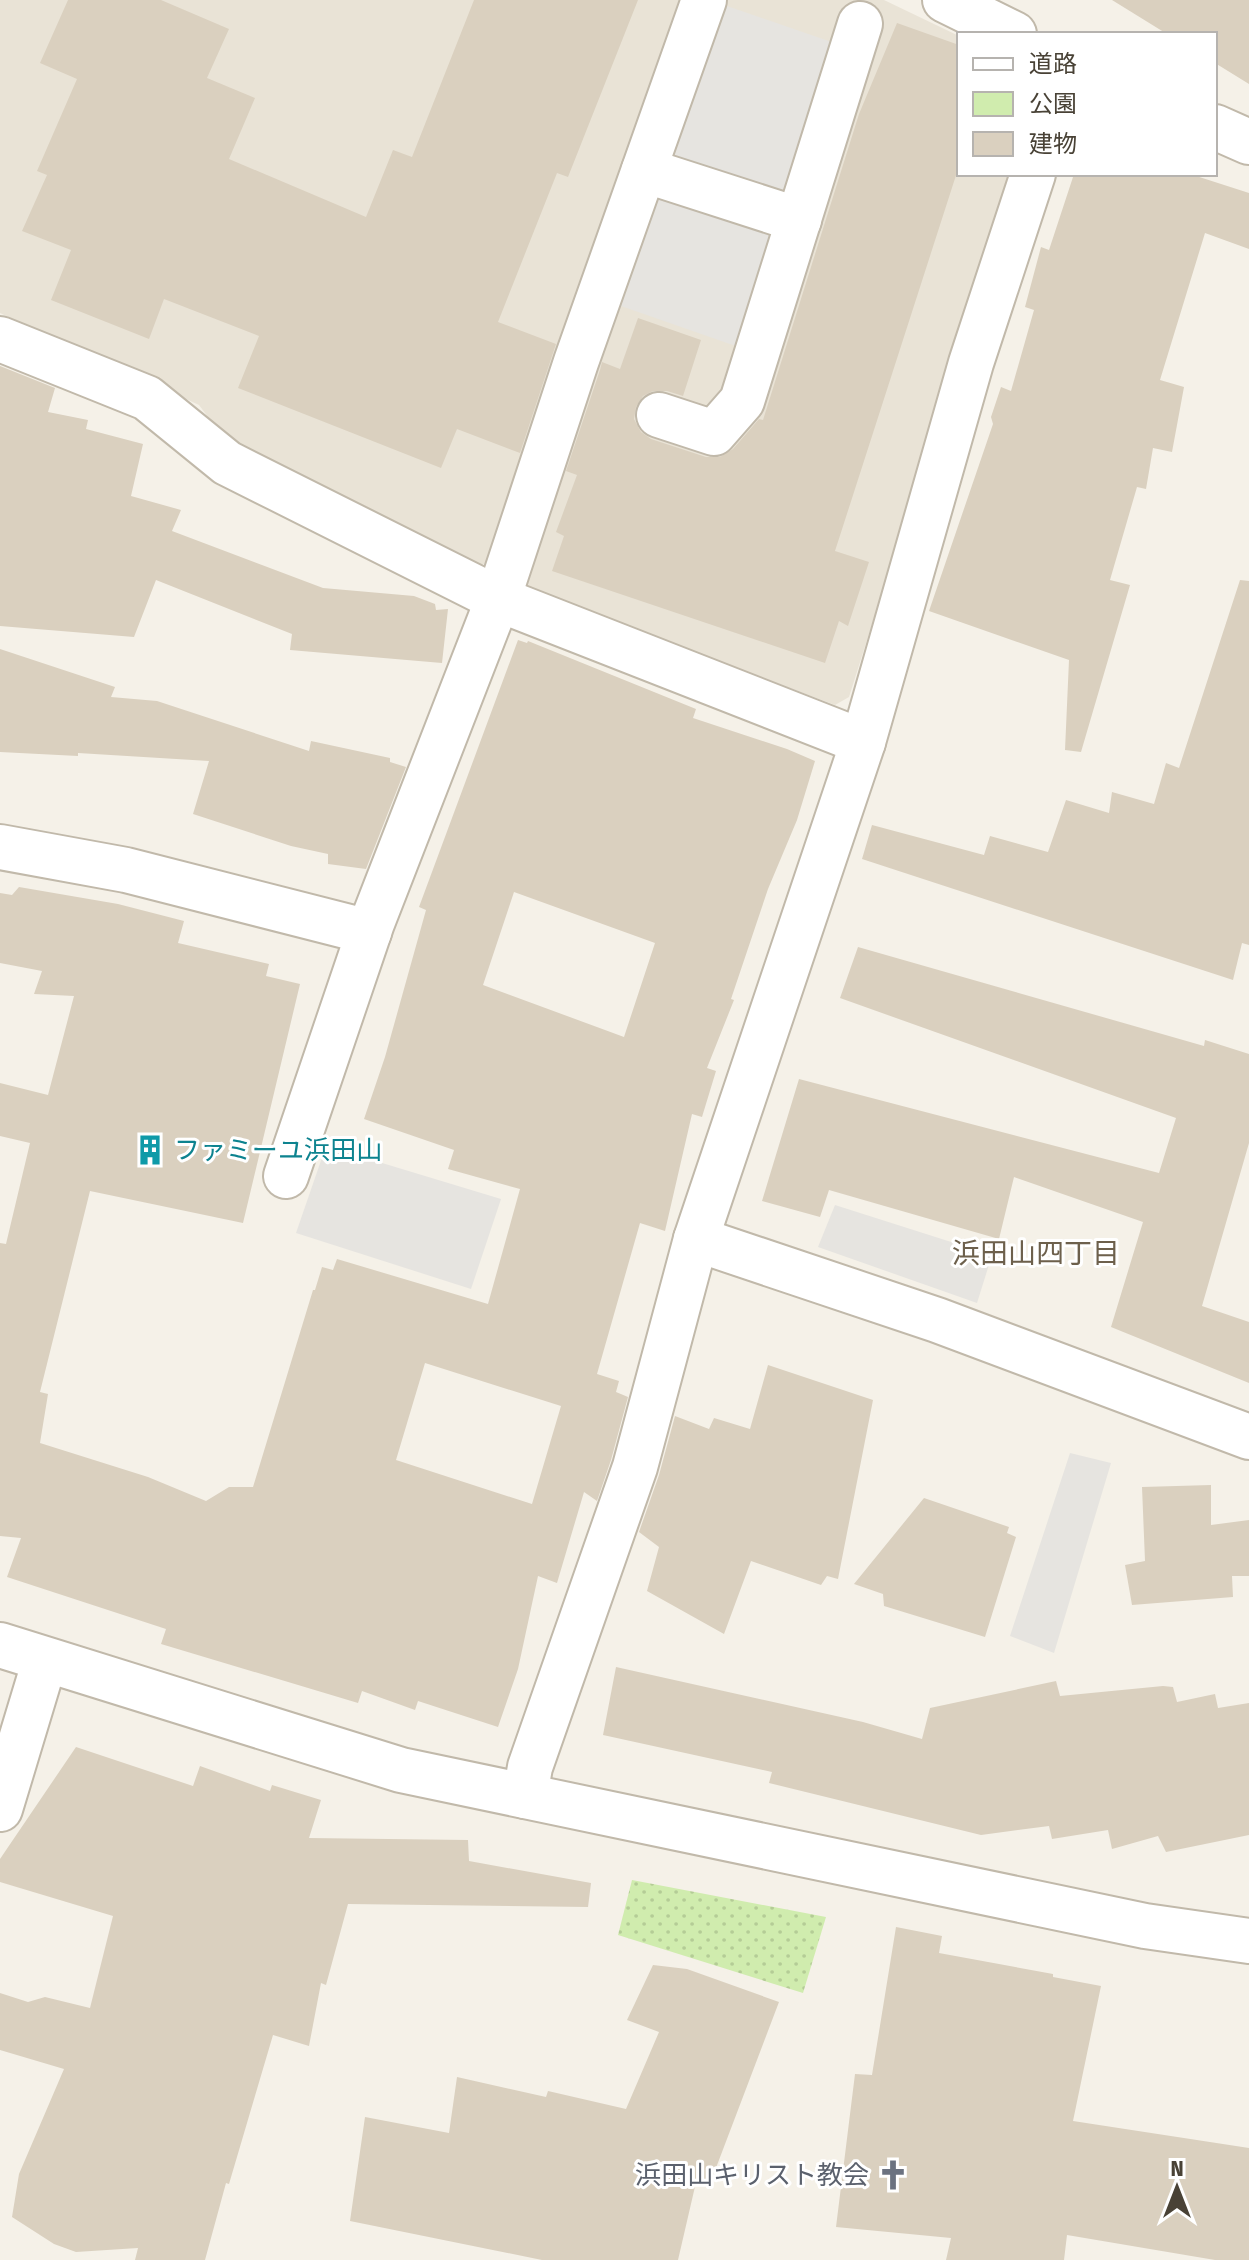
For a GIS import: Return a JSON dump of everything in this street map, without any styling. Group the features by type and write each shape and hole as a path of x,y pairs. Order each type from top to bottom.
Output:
{"street":[{"path":"286,1176 369,932 498,599 576,362 704,0"},
{"path":"956,2 1010,32"},
{"path":"659,415 714,433 742,401 860,24"},
{"path":"1217,128 1249,142"},
{"path":"644,170 799,220"},
{"path":"525,1796 530,1767 635,1467 696,1239 863,742 971,363 1032,176"},
{"path":"0,339 147,398 227,463 498,599 863,742"},
{"path":"0,847 126,870 369,932"},
{"path":"696,1239 937,1320 1249,1437"},
{"path":"0,1645 401,1770 1145,1926 1249,1941"},
{"path":"0,1809 45,1660"}],"shaded area":[{"path":"0,0 681,0 490,563 471,566 230,446 199,405 0,313"},
{"path":"722,0 884,0 957,35 957,176 1013,176 849,697 835,705 524,588 516,570"},
{"path":"727,6 846,47 797,204 672,162"},
{"path":"662,189 787,231 750,351 621,306"},
{"path":"326,1146 501,1199 471,1289 296,1233"},
{"path":"835,1205 992,1255 977,1303 818,1247"},
{"path":"1070,1453 1111,1463 1054,1653 1010,1636"}],"green space":[{"path":"632,1880 826,1917 803,1993 618,1935"}],"building":[{"path":"68,0 161,0 229,29 207,78 255,98 229,159 366,217 393,150 412,157 474,0 638,0 568,177 557,173 498,322 556,344 520,453 457,429 441,468 238,388 259,336 164,299 149,339 51,300 71,250 22,231 47,175 37,171 77,79 40,63"},
{"path":"1112,0 1249,0 1249,84 1217,64 1217,32 1164,32"},
{"path":"897,23 957,44 957,172 835,551 869,562 848,626 839,621 825,663 552,571 564,536 556,532 577,475 566,471 602,362 620,369 638,318 701,340 683,396 653,391 643,396 636,407 634,419 641,432 651,439 706,457 720,457 733,449 759,419 763,420 859,114"},
{"path":"1073,176 1196,176 1249,193 1249,249 1205,233 1160,380 1184,387 1172,452 1153,448 1146,489 1137,487 1110,580 1130,585 1081,752 1065,750 1069,660 929,611 993,424 991,417 1001,387 1011,391 1034,310 1025,307 1041,247 1049,250"},
{"path":"0,366 55,388 48,412 88,420 86,429 143,444 131,496 181,510 172,531 323,588 414,596 435,604 436,610 448,609 442,663 290,650 292,634 156,580 134,637 0,626"},
{"path":"1240,580 1249,581 1249,945 1242,943 1233,980 862,859 872,825 984,855 990,836 1048,852 1066,800 1109,813 1112,792 1154,804 1166,763 1179,768"},
{"path":"518,640 528,641 696,709 693,718 815,761 797,820 768,889 731,999 734,1000 707,1068 716,1071 702,1117 692,1114 665,1231 640,1223 597,1374 619,1381 616,1392 628,1397 611,1460 597,1501 584,1492 557,1583 538,1576 518,1669 498,1727 418,1701 415,1710 362,1691 358,1703 161,1644 166,1629 7,1577 21,1538 0,1536 0,1243 6,1244 30,1143 0,1136 0,1083 48,1095 74,996 34,994 42,971 0,963 0,893 12,895 19,887 118,904 184,921 178,943 269,964 266,976 300,984 243,1223 90,1191 40,1392 48,1394 40,1443 148,1477 206,1501 229,1487 253,1487 322,1267 333,1270 337,1259 488,1304 520,1189 448,1169 454,1150 364,1119 385,1057 426,910 419,907","holes":["514,892 655,943 624,1037 483,985","425,1363 561,1406 532,1504 396,1460"]},
{"path":"0,649 115,687 111,697 157,701 309,751 311,741 390,758 390,762 406,767 366,869 328,864 328,854 291,846 193,814 209,761 0,752"},
{"path":"858,947 1204,1046 1205,1040 1249,1054 1249,1143 1202,1306 1249,1322 1249,1383 1111,1327 1143,1222 1014,1177 999,1239 829,1190 820,1217 762,1201 799,1079 1159,1173 1176,1118 840,998"},
{"path":"768,1365 873,1400 838,1579 827,1576 821,1585 751,1561 724,1634 647,1591 659,1547 639,1532 675,1416 709,1429 714,1418 750,1429"},
{"path":"1211,1485 1211,1525 1249,1520 1249,1576 1232,1576 1233,1597 1132,1605 1125,1565 1145,1561 1142,1487"},
{"path":"924,1498 1009,1527 1007,1533 1016,1537 985,1637 884,1606 883,1594 854,1584"},
{"path":"616,1667 863,1722 922,1739 930,1708 1056,1681 1060,1696 1163,1686 1173,1687 1177,1702 1215,1694 1218,1708 1249,1703 1249,1835 1166,1852 1158,1836 1112,1849 1108,1830 1052,1839 1049,1826 981,1835 769,1783 772,1772 603,1735"},
{"path":"76,1747 193,1786 200,1766 270,1791 272,1785 321,1800 309,1838 468,1840 469,1861 591,1883 588,1907 348,1904 326,1985 321,1983 309,2046 273,2035 205,2260 135,2260 138,2248 76,2252 54,2244 12,2217 19,2174 64,2069 0,2050 0,1993 28,2002 45,1997 90,2008 113,1916 0,1882 0,1859"},
{"path":"896,1927 942,1936 939,1953 1101,1986 1073,2121 1249,2148 1249,2260 1215,2260 1067,2235 1064,2260 946,2260 951,2238 836,2227 855,2074 872,2075"},
{"path":"653,1965 687,1969 779,2002 711,2181 697,2178 678,2260 542,2260 350,2221 365,2117 449,2133 457,2077 546,2097 548,2091 626,2109 659,2032 627,2020"}],"place":[{"name":"ファミーユ浜田山","path":"150,1150"},
{"name":"浜田山キリスト教会","path":"893,2175"}],"district":[{"name":"浜田山四丁目","path":"1036,1253"}]}
